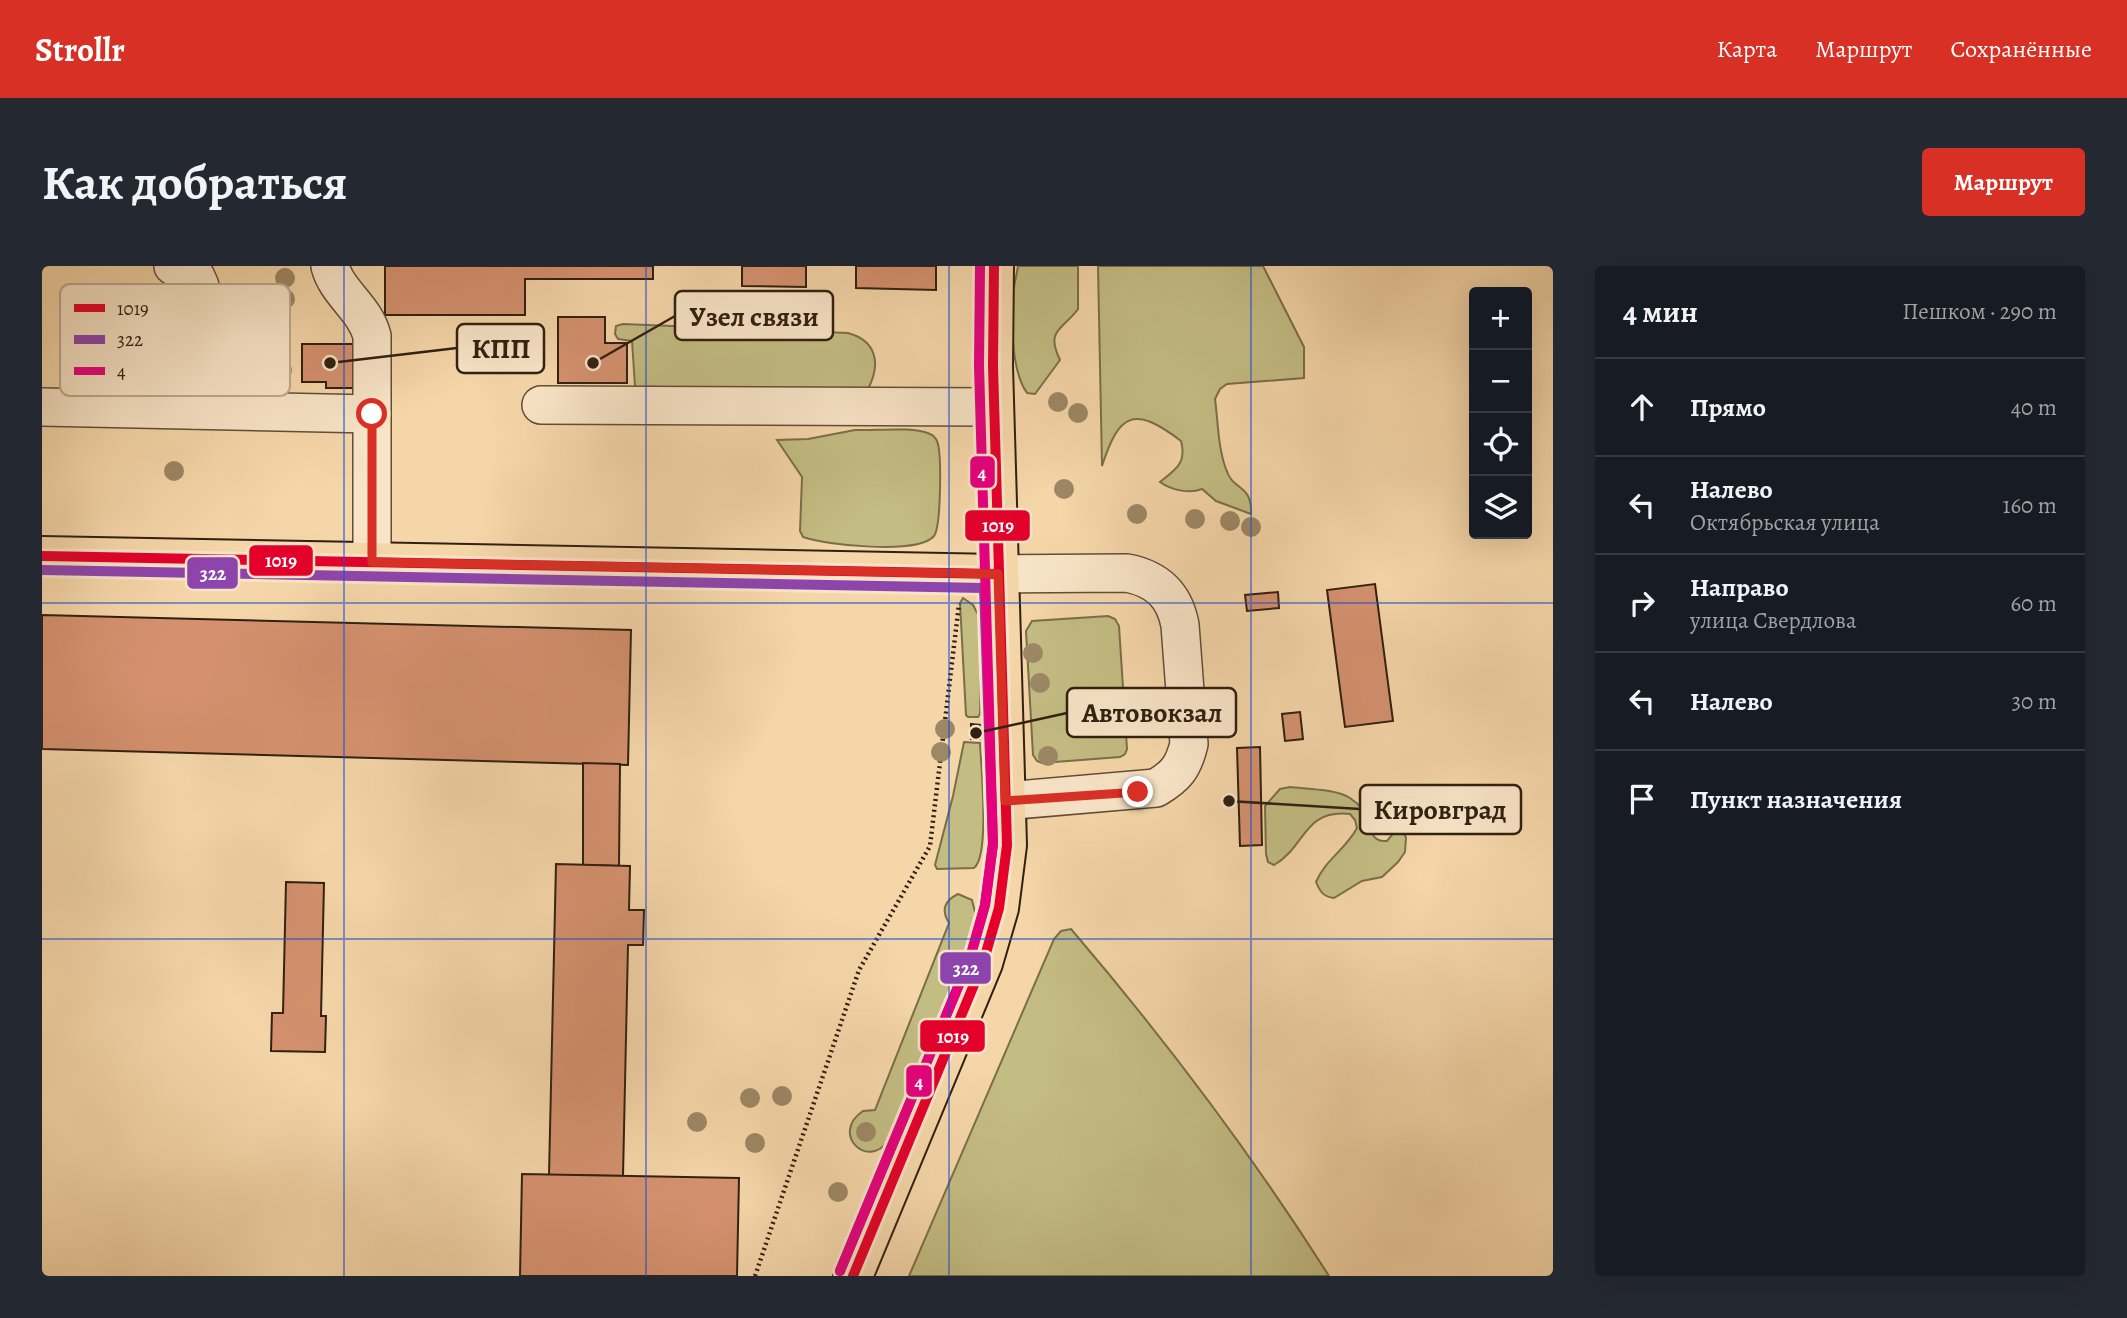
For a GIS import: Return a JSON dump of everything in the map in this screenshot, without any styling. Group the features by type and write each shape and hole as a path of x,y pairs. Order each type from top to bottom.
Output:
{"main road":[{"path":"853,1276 989,945 1003,883 1007,845 1005,801 980,573 994,407 994,266"},
{"path":"42,556 980,573"}],"lane":[{"path":"173,266 196,277 199,284"},
{"path":"330,266 339,285 370,328 372,562"},
{"path":"195,410 196,396"},
{"path":"541,405 994,407"},
{"path":"42,407 372,414"},
{"path":"980,573 1127,573 1142,576 1167,594 1177,608 1180,625 1189,744 1185,761 1173,778 1156,788 1005,801"}],"path":[{"path":"755,1276 859,971 930,846 980,573"}],"shaded area":[{"path":"1018,266 1078,266 1078,309 1055,336 1054,342 1060,360 1035,394 1027,393 1022,385 1014,351 1012,300"},
{"path":"1098,266 1263,266 1304,347 1304,378 1227,384 1220,389 1215,399 1223,461 1229,476 1248,497 1251,514 1216,501 1202,489 1180,490 1160,482 1179,465 1182,455 1181,441 1151,422 1130,420 1122,425 1108,448 1102,466"},
{"path":"623,324 848,333 858,337 870,348 874,355 874,371 868,389 640,390 635,386 632,341 618,339 615,334 616,326"},
{"path":"855,430 914,430 935,438 939,448 940,490 934,536 925,542 891,547 830,543 803,537 800,531 802,477 777,440 808,439"},
{"path":"963,598 973,605 982,622 978,717 966,715 960,603"},
{"path":"1108,616 1115,619 1119,626 1127,749 1125,754 1120,757 1042,763 1037,761 1033,755 1026,631 1032,621"},
{"path":"964,742 980,743 982,846 974,868 937,869 935,865"},
{"path":"1290,787 1330,791 1350,798 1365,813 1374,836 1379,841 1387,841 1401,824 1406,838 1405,852 1382,877 1362,881 1334,898 1325,895 1316,882 1357,828 1355,820 1350,814 1323,817 1306,831 1285,857 1274,865 1268,862 1265,806 1280,789"},
{"path":"958,894 972,900 976,916 973,930 889,1140 880,1149 871,1152 862,1150 851,1138 850,1129 863,1111 875,1110 949,923 945,906"},
{"path":"1071,929 1140,1012 1206,1098 1269,1185 1329,1276 909,1276 1054,939 1061,931"}],"building":[{"path":"385,266 653,266 653,279 525,279 525,315 385,315"},
{"path":"742,266 806,266 806,287 742,286"},
{"path":"856,266 936,266 936,290 856,288"},
{"path":"558,317 605,317 605,343 627,343 627,383 558,383"},
{"path":"302,344 359,344 359,388 326,388 326,382 302,382"},
{"path":"1375,584 1393,721 1345,727 1327,590"},
{"path":"1278,592 1279,608 1247,611 1245,595"},
{"path":"42,615 631,630 628,765 42,749"},
{"path":"1300,712 1303,739 1285,741 1282,714"},
{"path":"971,724 980,725 980,739 971,739"},
{"path":"1260,747 1262,845 1240,846 1237,748"},
{"path":"583,763 620,764 619,866 583,865"},
{"path":"556,864 630,866 629,910 644,910 643,945 628,945 623,1176 549,1175"},
{"path":"286,882 324,883 321,1016 326,1016 325,1052 271,1051 272,1013 283,1013"},
{"path":"522,1174 739,1178 737,1276 520,1276"}],"transit line":[{"name":"4","path":"840,1271 970,958 985,905 993,844 979,366 980,266"},
{"name":"1019","path":"853,1276 983,963 999,908 1007,845 993,366 994,266"},
{"name":"1019","path":"42,556 998,574"},
{"name":"322","path":"42,570 984,588 993,844 985,905 970,958 840,1271"}],"place":[{"name":"КПП","path":"330,363"},
{"name":"Узел связи","path":"593,363"},
{"name":"Автовокзал","path":"976,733"},
{"name":"Кировград","path":"1229,801"}],"route":[{"path":"372,414 372,562 998,574 1005,801 1138,792"}]}
